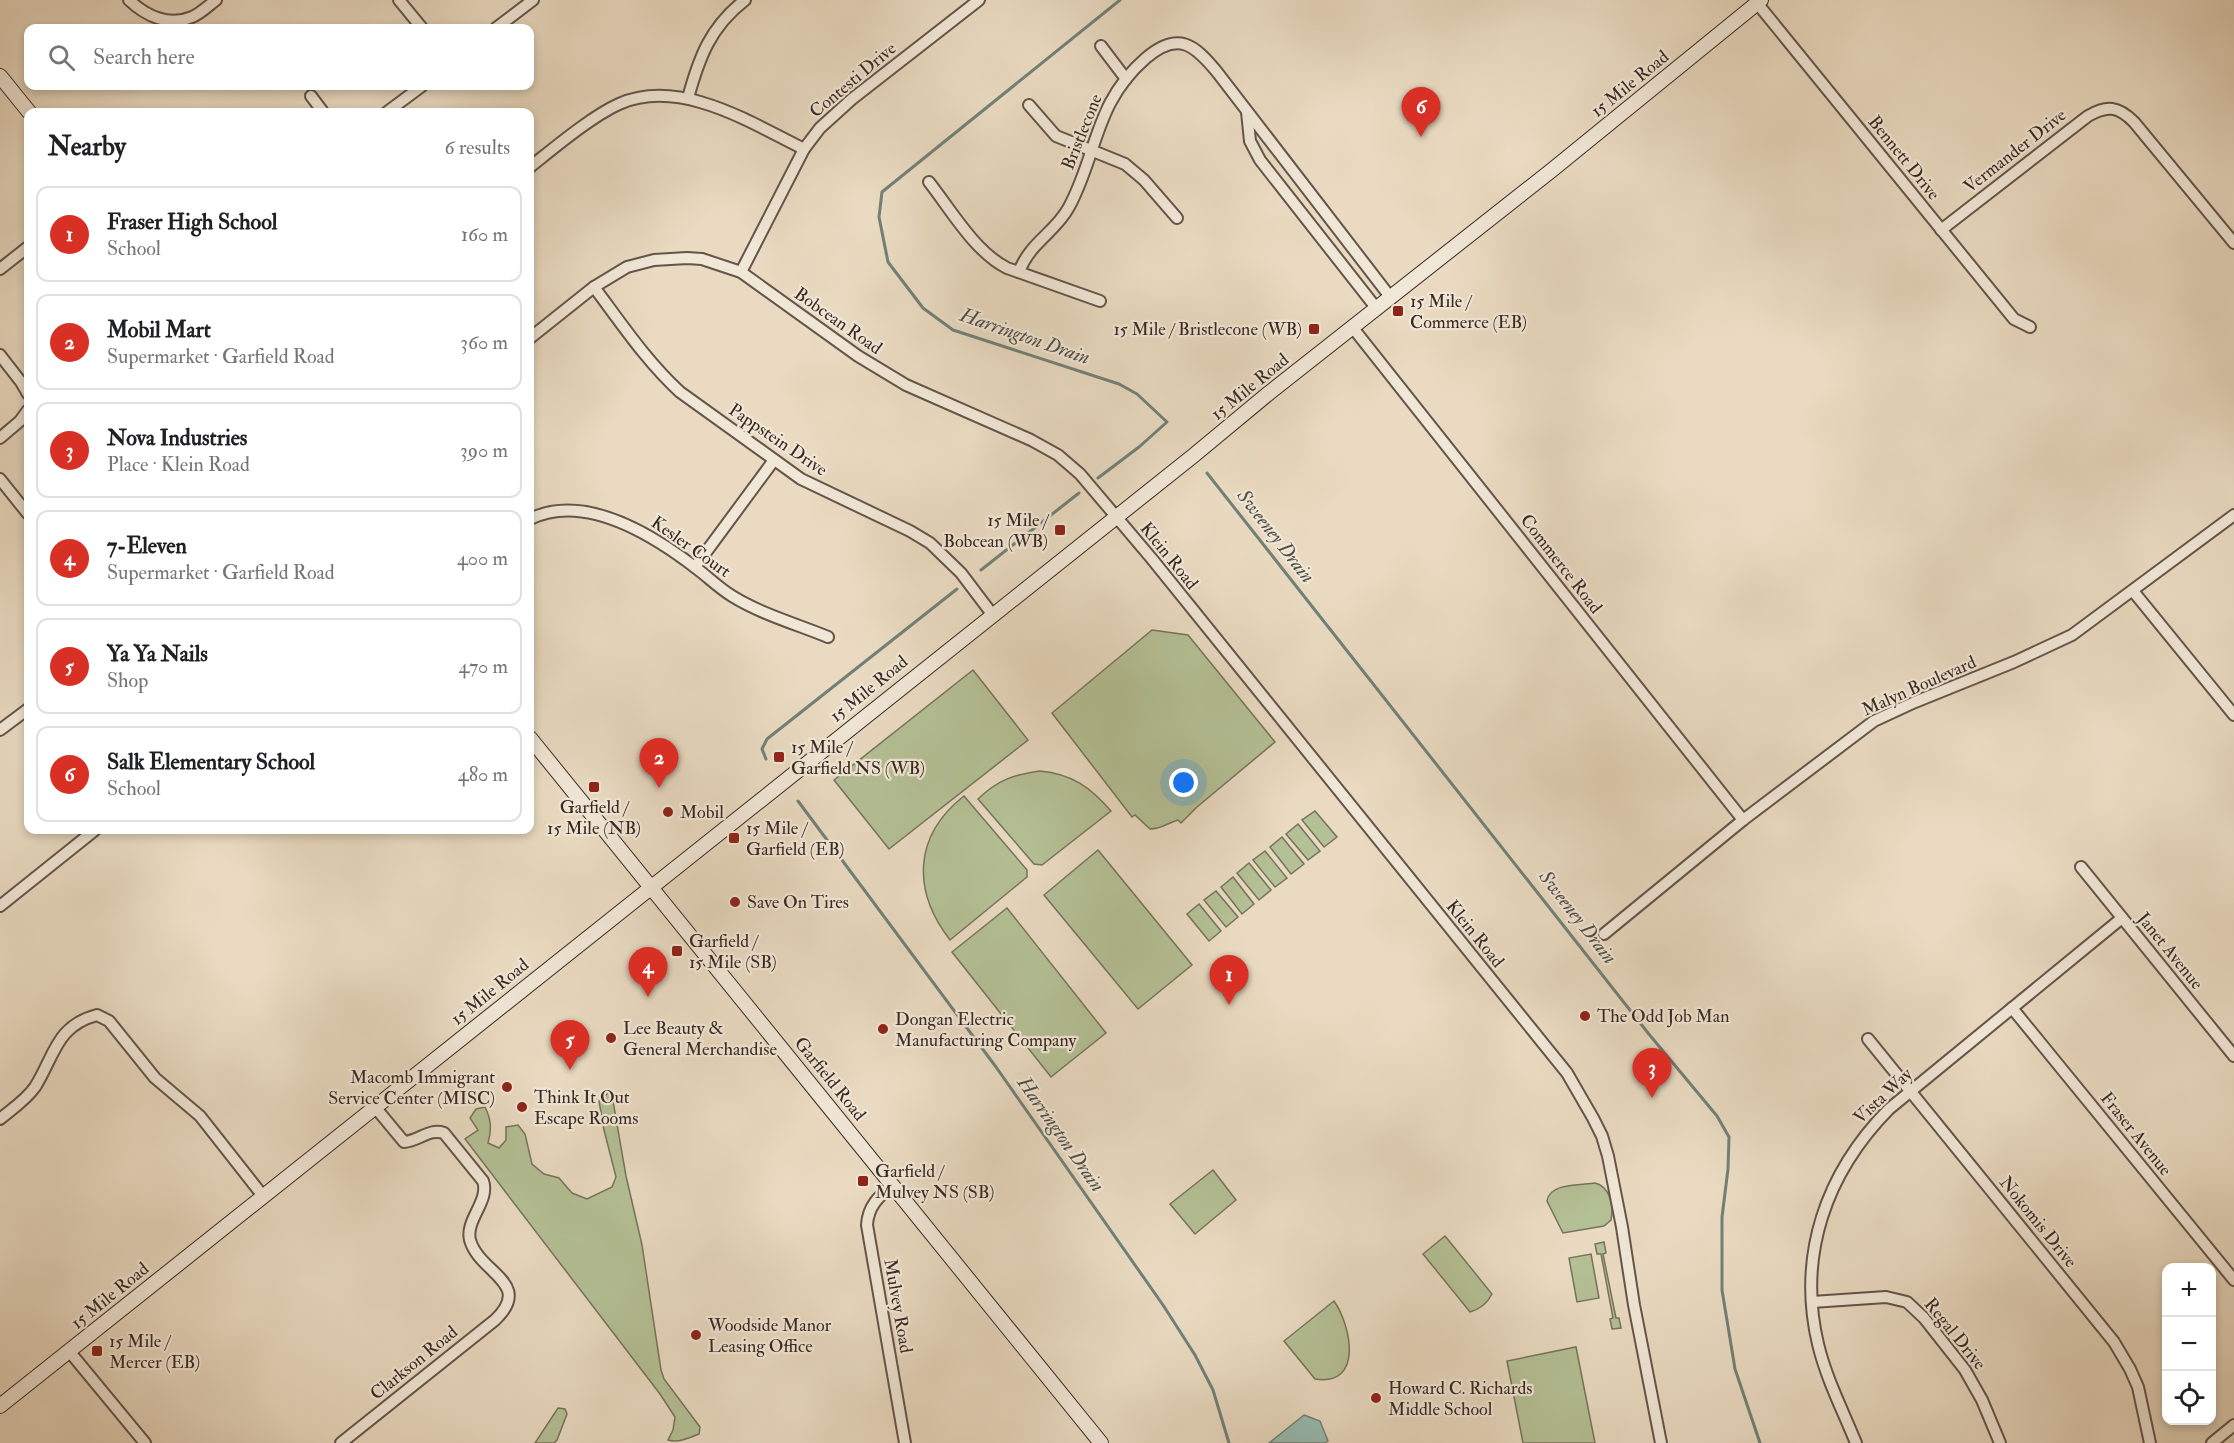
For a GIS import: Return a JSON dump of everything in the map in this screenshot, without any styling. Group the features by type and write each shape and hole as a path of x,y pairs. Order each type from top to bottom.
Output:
{"main road":[{"name":"15 Mile Road","path":"0,1406 1759,2"},
{"path":"2,83 25,108"},
{"name":"Garfield Road","path":"534,743 1101,1443"}],"street":[{"path":"129,0 140,10 169,21 194,16 216,0"},
{"path":"399,0 419,24"},
{"path":"501,24 533,0"},
{"name":"Contesti Drive","path":"741,272 804,149 820,128 843,106 980,0"},
{"path":"688,98 701,53 741,1"},
{"name":"Bennett Drive","path":"1759,2 2014,319 2030,327"},
{"name":"Bristlecone","path":"1019,272 1030,250 1068,210 1110,102 1126,79 1154,51 1172,43 1182,43 1192,46 1202,54 1391,298"},
{"path":"1101,46 1126,79"},
{"path":"392,108 417,90"},
{"path":"311,96 320,108"},
{"path":"534,164 604,112 636,99 654,97 688,98 735,115 804,149"},
{"path":"1029,105 1056,136 1125,164 1136,171 1177,218"},
{"name":"Vermander Drive","path":"1941,230 2088,116 2098,110 2114,107 2134,122 2234,243"},
{"name":"Bristlecone","path":"1246,109 1251,141 1256,155 1377,309"},
{"path":"929,182 994,262 1100,301"},
{"path":"0,269 24,250"},
{"name":"Bobcean Road","path":"534,335 594,287 627,267 654,260 702,259 741,272 876,368 906,385 1050,449 1080,474 1115,517"},
{"name":"Pappstein Drive","path":"594,287 666,380 680,392 801,479 910,531 930,543 961,573 992,614"},
{"name":"Commerce Road","path":"1353,328 1743,820"},
{"path":"0,355 24,387"},
{"path":"0,438 24,416"},
{"path":"695,567 774,460"},
{"path":"0,479 24,509"},
{"name":"Kesler Court","path":"534,518 557,512 576,511 614,518 631,526 695,567 717,586 749,606 828,637"},
{"name":"Malyn Boulevard","path":"1604,934 1743,820 1874,721 2050,647 2072,635 2234,515"},
{"name":"Klein Road","path":"1115,517 1152,559 1567,1073 1584,1100 1602,1136 1612,1174 1634,1305 1661,1443"},
{"path":"2133,591 2234,715"},
{"path":"0,730 24,713"},
{"path":"0,906 90,834"},
{"name":"Janet Avenue","path":"2081,867 2234,1056"},
{"name":"Vista Way","path":"1856,1443 1819,1346 1812,1302 1811,1278 1814,1246 1830,1193 1857,1145 1883,1114 2122,918"},
{"name":"Fraser Avenue","path":"2013,1008 2234,1280"},
{"path":"0,1119 29,1094 62,1035 77,1021 97,1015 109,1021 155,1078 200,1116 262,1196"},
{"name":"Nokomis Drive","path":"1868,1039 2121,1352 2138,1387 2150,1443"},
{"name":"Clarkson Road","path":"341,1443 490,1324 507,1308 510,1298 509,1292 470,1239 470,1230 484,1189 483,1181 444,1133 433,1132 411,1142 404,1142 375,1107"},
{"name":"Mulvey Road","path":"893,1185 869,1209 867,1225 905,1443"},
{"name":"Regal Drive","path":"1812,1302 1886,1298 1907,1302 1924,1318 1965,1370 1982,1400 2000,1443"},
{"path":"69,1351 145,1443"},
{"path":"2212,1443 2234,1425"}],"green space":[{"path":"1152,630 1188,635 1275,742 1181,823 1178,820 1150,829 1135,815 1132,817 1052,713"},
{"path":"973,670 1028,740 889,849 834,780"},
{"path":"1040,771 1062,775 1080,783 1096,795 1111,811 1042,865 1034,864 978,799 1006,779"},
{"path":"964,796 1027,870 1027,877 950,940 929,902 924,883 924,865 927,846 935,828 947,812"},
{"path":"1315,811 1337,837 1324,847 1302,820"},
{"path":"1298,824 1320,851 1308,860 1286,834"},
{"path":"1282,837 1304,864 1291,874 1270,847"},
{"path":"1098,850 1192,965 1138,1009 1044,895"},
{"path":"1265,851 1287,878 1275,887 1253,860"},
{"path":"1249,863 1271,890 1259,900 1237,873"},
{"path":"1233,877 1254,904 1242,914 1221,887"},
{"path":"1216,891 1238,917 1226,927 1204,900"},
{"path":"1199,904 1221,931 1209,941 1187,914"},
{"path":"1007,908 1106,1033 1051,1077 952,952"},
{"path":"609,1092 612,1095 626,1176 642,1245 661,1370 664,1379 700,1427 699,1434 680,1440 668,1440 673,1430 675,1417 660,1394 465,1139 478,1130 470,1118 476,1109 485,1107 490,1124 488,1143 499,1148 506,1140 506,1127 518,1125 525,1134 532,1164 544,1174 559,1178 572,1193 587,1199 612,1187 616,1177 599,1101"},
{"path":"1213,1170 1236,1200 1195,1234 1170,1204"},
{"path":"1595,1183 1604,1188 1610,1198 1611,1220 1604,1226 1563,1233 1547,1201 1549,1195 1566,1186"},
{"path":"1445,1236 1492,1294 1480,1308 1474,1311 1470,1312 1423,1254"},
{"path":"1604,1242 1606,1253 1603,1254 1616,1318 1619,1318 1621,1328 1612,1329 1610,1319 1613,1318 1601,1254 1597,1254 1595,1244"},
{"path":"1591,1254 1599,1298 1577,1302 1569,1258"},
{"path":"1334,1301 1345,1324 1348,1338 1347,1364 1341,1374 1331,1379 1315,1379 1284,1341"},
{"path":"1576,1347 1595,1443 1523,1443 1507,1361"},
{"path":"558,1408 565,1409 567,1414 557,1440 554,1443 535,1443"}],"water":[{"path":"1304,1415 1320,1421 1328,1441 1325,1443 1269,1443"}],"waterway":[{"name":"Harrington Drain","path":"1098,478 1167,422 1137,394 1119,384 953,330 923,308 888,262 879,217 882,192 1120,0"},
{"name":"Sweeney Drain","path":"1207,473 1648,1033 1717,1116 1729,1137 1722,1217 1722,1290 1735,1369 1760,1443"},
{"name":"Harrington Drain","path":"981,570 1079,493"},
{"name":"Harrington Drain","path":"766,759 762,749 767,739 957,589"},
{"name":"Harrington Drain","path":"798,801 996,1067 1163,1305 1195,1355 1213,1390 1229,1443"}],"place":[{"name":"Salk Elementary School","path":"1421,137"},
{"name":"15 Mile / Commerce (EB)","path":"1398,311"},
{"name":"15 Mile / Bristlecone (WB)","path":"1314,329"},
{"name":"15 Mile / Bobcean (WB)","path":"1060,530"},
{"name":"15 Mile / Garfield NS (WB)","path":"779,757"},
{"name":"Garfield / 15 Mile (NB)","path":"594,787"},
{"name":"Mobil Mart","path":"659,788"},
{"name":"Mobil","path":"668,812"},
{"name":"15 Mile / Garfield (EB)","path":"734,838"},
{"name":"Save On Tires","path":"735,902"},
{"name":"Garfield / 15 Mile (SB)","path":"677,951"},
{"name":"7-Eleven","path":"648,997"},
{"name":"Fraser High School","path":"1229,1005"},
{"name":"The Odd Job Man","path":"1585,1016"},
{"name":"Dongan Electric Manufacturing Company","path":"883,1029"},
{"name":"Lee Beauty & General Merchandise","path":"611,1038"},
{"name":"Ya Ya Nails","path":"570,1070"},
{"name":"Macomb Immigrant Service Center (MISC)","path":"507,1087"},
{"name":"Nova Industries","path":"1652,1098"},
{"name":"Think It Out Escape Rooms","path":"522,1107"},
{"name":"Garfield / Mulvey NS (SB)","path":"863,1181"},
{"name":"Woodside Manor Leasing Office","path":"696,1335"},
{"name":"15 Mile / Mercer (EB)","path":"97,1351"},
{"name":"Howard C. Richards Middle School","path":"1376,1398"}]}
